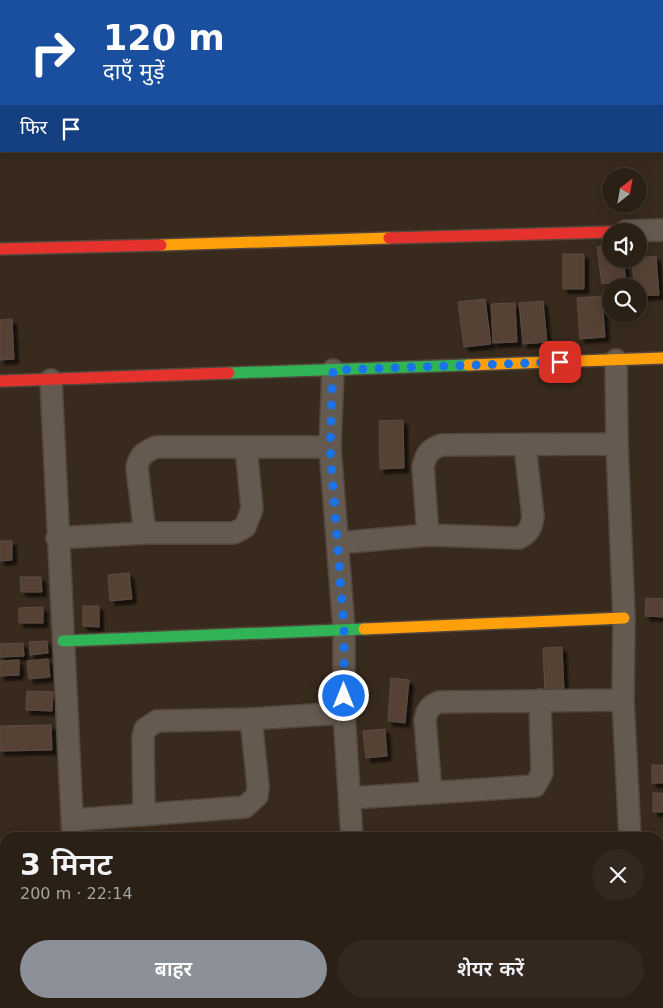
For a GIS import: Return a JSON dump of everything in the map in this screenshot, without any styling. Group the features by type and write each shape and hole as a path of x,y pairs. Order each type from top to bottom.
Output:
{"street":[{"path":"647,230 663,230"},
{"path":"0,249 602,232"},
{"path":"0,381 663,358"},
{"path":"616,360 617,444 624,618 623,700 630,832"},
{"path":"333,370 330,447 344,629 344,713 352,832"},
{"path":"51,380 57,538 73,829 144,815 245,807 258,796 251,719"},
{"path":"428,535 423,467 425,457 432,448 442,446 617,444"},
{"path":"338,543 428,535 519,538 526,535 532,526 533,517 525,446"},
{"path":"145,533 136,468 139,459 146,451 156,447 330,447"},
{"path":"57,538 145,533 234,533 244,527 250,518 252,509 246,447"},
{"path":"64,641 624,618"},
{"path":"351,798 535,786 542,773 540,700"},
{"path":"431,793 425,720 427,710 432,705 439,702 623,700"},
{"path":"144,815 143,737 145,729 150,724 157,721 251,719 344,713"}],"building":[{"path":"602,246 602,268 624,268 626,278 602,278 602,284 597,247"},
{"path":"563,254 584,254 584,289 563,289"},
{"path":"656,256 659,295 647,296 647,278 633,278 633,268 647,268 647,257"},
{"path":"602,296 602,323 604,323 605,337 580,339 577,298"},
{"path":"485,299 491,344 464,347 458,302"},
{"path":"543,301 547,342 523,344 519,303"},
{"path":"515,303 517,342 493,343 491,304"},
{"path":"12,319 14,359 0,360 0,320"},
{"path":"403,420 404,468 380,469 379,421"},
{"path":"0,541 12,541 12,560 0,561"},
{"path":"129,573 132,599 110,601 108,575"},
{"path":"20,577 41,577 42,592 21,592"},
{"path":"646,598 663,599 663,617 645,616"},
{"path":"83,606 99,606 99,627 83,626"},
{"path":"43,607 43,623 19,623 19,608"},
{"path":"47,641 48,653 30,655 29,642"},
{"path":"23,643 24,656 0,657 0,644"},
{"path":"562,647 564,691 545,692 543,648"},
{"path":"48,659 50,677 29,679 27,661"},
{"path":"19,660 19,675 0,676 0,661"},
{"path":"391,678 409,680 405,723 388,721"},
{"path":"27,691 53,692 52,711 26,710"},
{"path":"51,725 52,750 0,751 0,726"},
{"path":"385,729 387,756 366,758 363,731"},
{"path":"652,765 663,765 663,783 652,783"},
{"path":"653,793 663,793 663,812 653,812"}],"traffic: fast":[{"path":"229,373 468,365"},
{"path":"63,641 364,629"}],"traffic: slow":[{"path":"161,245 389,238"},
{"path":"468,365 663,358"},
{"path":"364,629 624,618"}],"traffic: jam":[{"path":"389,238 602,232"},
{"path":"0,249 161,245"},
{"path":"0,381 229,373"}],"route":[{"path":"344,696 344,629 330,447 333,370 560,362"}]}
